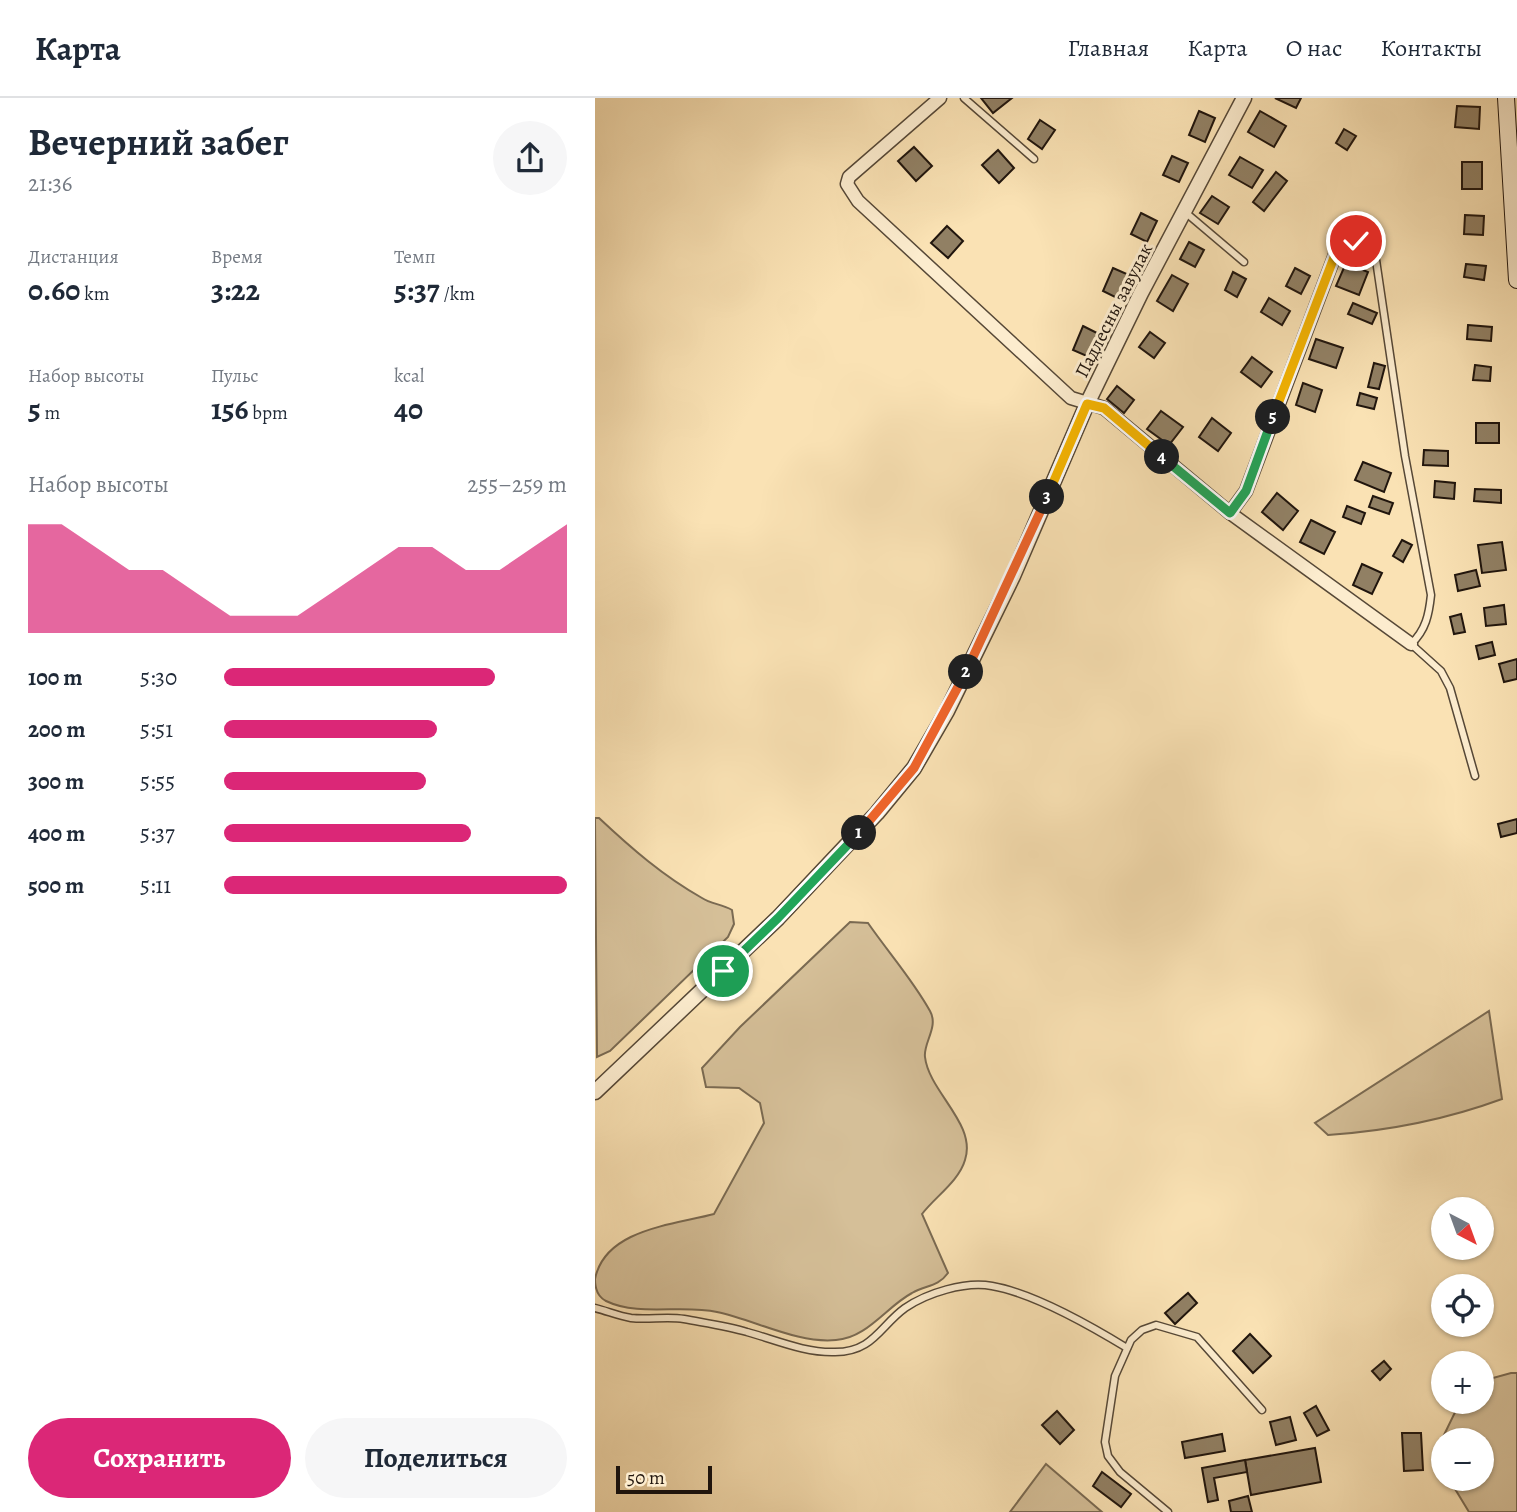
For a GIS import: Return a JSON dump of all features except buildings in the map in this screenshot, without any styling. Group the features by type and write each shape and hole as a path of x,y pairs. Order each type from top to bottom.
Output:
{"main road":[{"path":"1506,98 1517,280"}],"street":[{"path":"595,1092 778,918 877,813 914,768 947,711 1013,576 1087,404 1071,398 858,201 847,184 855,170 940,98"},
{"name":"Падлесны завулак","path":"1244,98 1087,404 1104,408 1230,513 1411,644"},
{"path":"1230,513 1246,491 1338,247"}],"lane":[{"path":"964,98 1034,159"},
{"path":"1185,212 1244,262"},
{"path":"1338,247 1344,241 1356,241 1369,250 1376,260 1405,456 1431,595 1428,616 1419,636 1411,644 1441,671 1450,688 1475,776"},
{"path":"595,1308 630,1318 680,1318 746,1331 796,1347 836,1352 858,1348 870,1342 885,1331 903,1310 922,1299 952,1289 991,1285 1077,1318 1127,1348"},
{"path":"1168,1512 1120,1472 1108,1456 1105,1441 1115,1376 1127,1348 1142,1330 1156,1325 1197,1336 1262,1409"}],"shaded area":[{"path":"595,818 599,818 635,851 674,880 705,900 732,910 734,924 728,937 610,1051 597,1057"},
{"path":"850,922 868,923 916,988 932,1017 932,1029 925,1052 928,1070 959,1121 967,1147 958,1175 922,1214 948,1273 936,1283 903,1299 857,1334 836,1340 792,1335 717,1312 632,1308 606,1301 597,1292 595,1279 601,1262 612,1249 643,1232 714,1214 764,1123 760,1103 739,1088 706,1087 702,1068 740,1027"},
{"path":"1489,1011 1502,1099 1438,1119 1372,1131 1328,1135 1315,1123"},
{"path":"1517,1373 1517,1512 1469,1512 1456,1491 1494,1491 1494,1428 1447,1428 1454,1414 1494,1414 1494,1378"},
{"path":"1046,1464 1102,1512 1010,1512"}],"route":[{"path":"723,971 778,918 877,813 914,768 947,711 1013,576 1087,404 1104,408 1230,513 1246,491 1338,247 1344,241 1356,241"}]}
